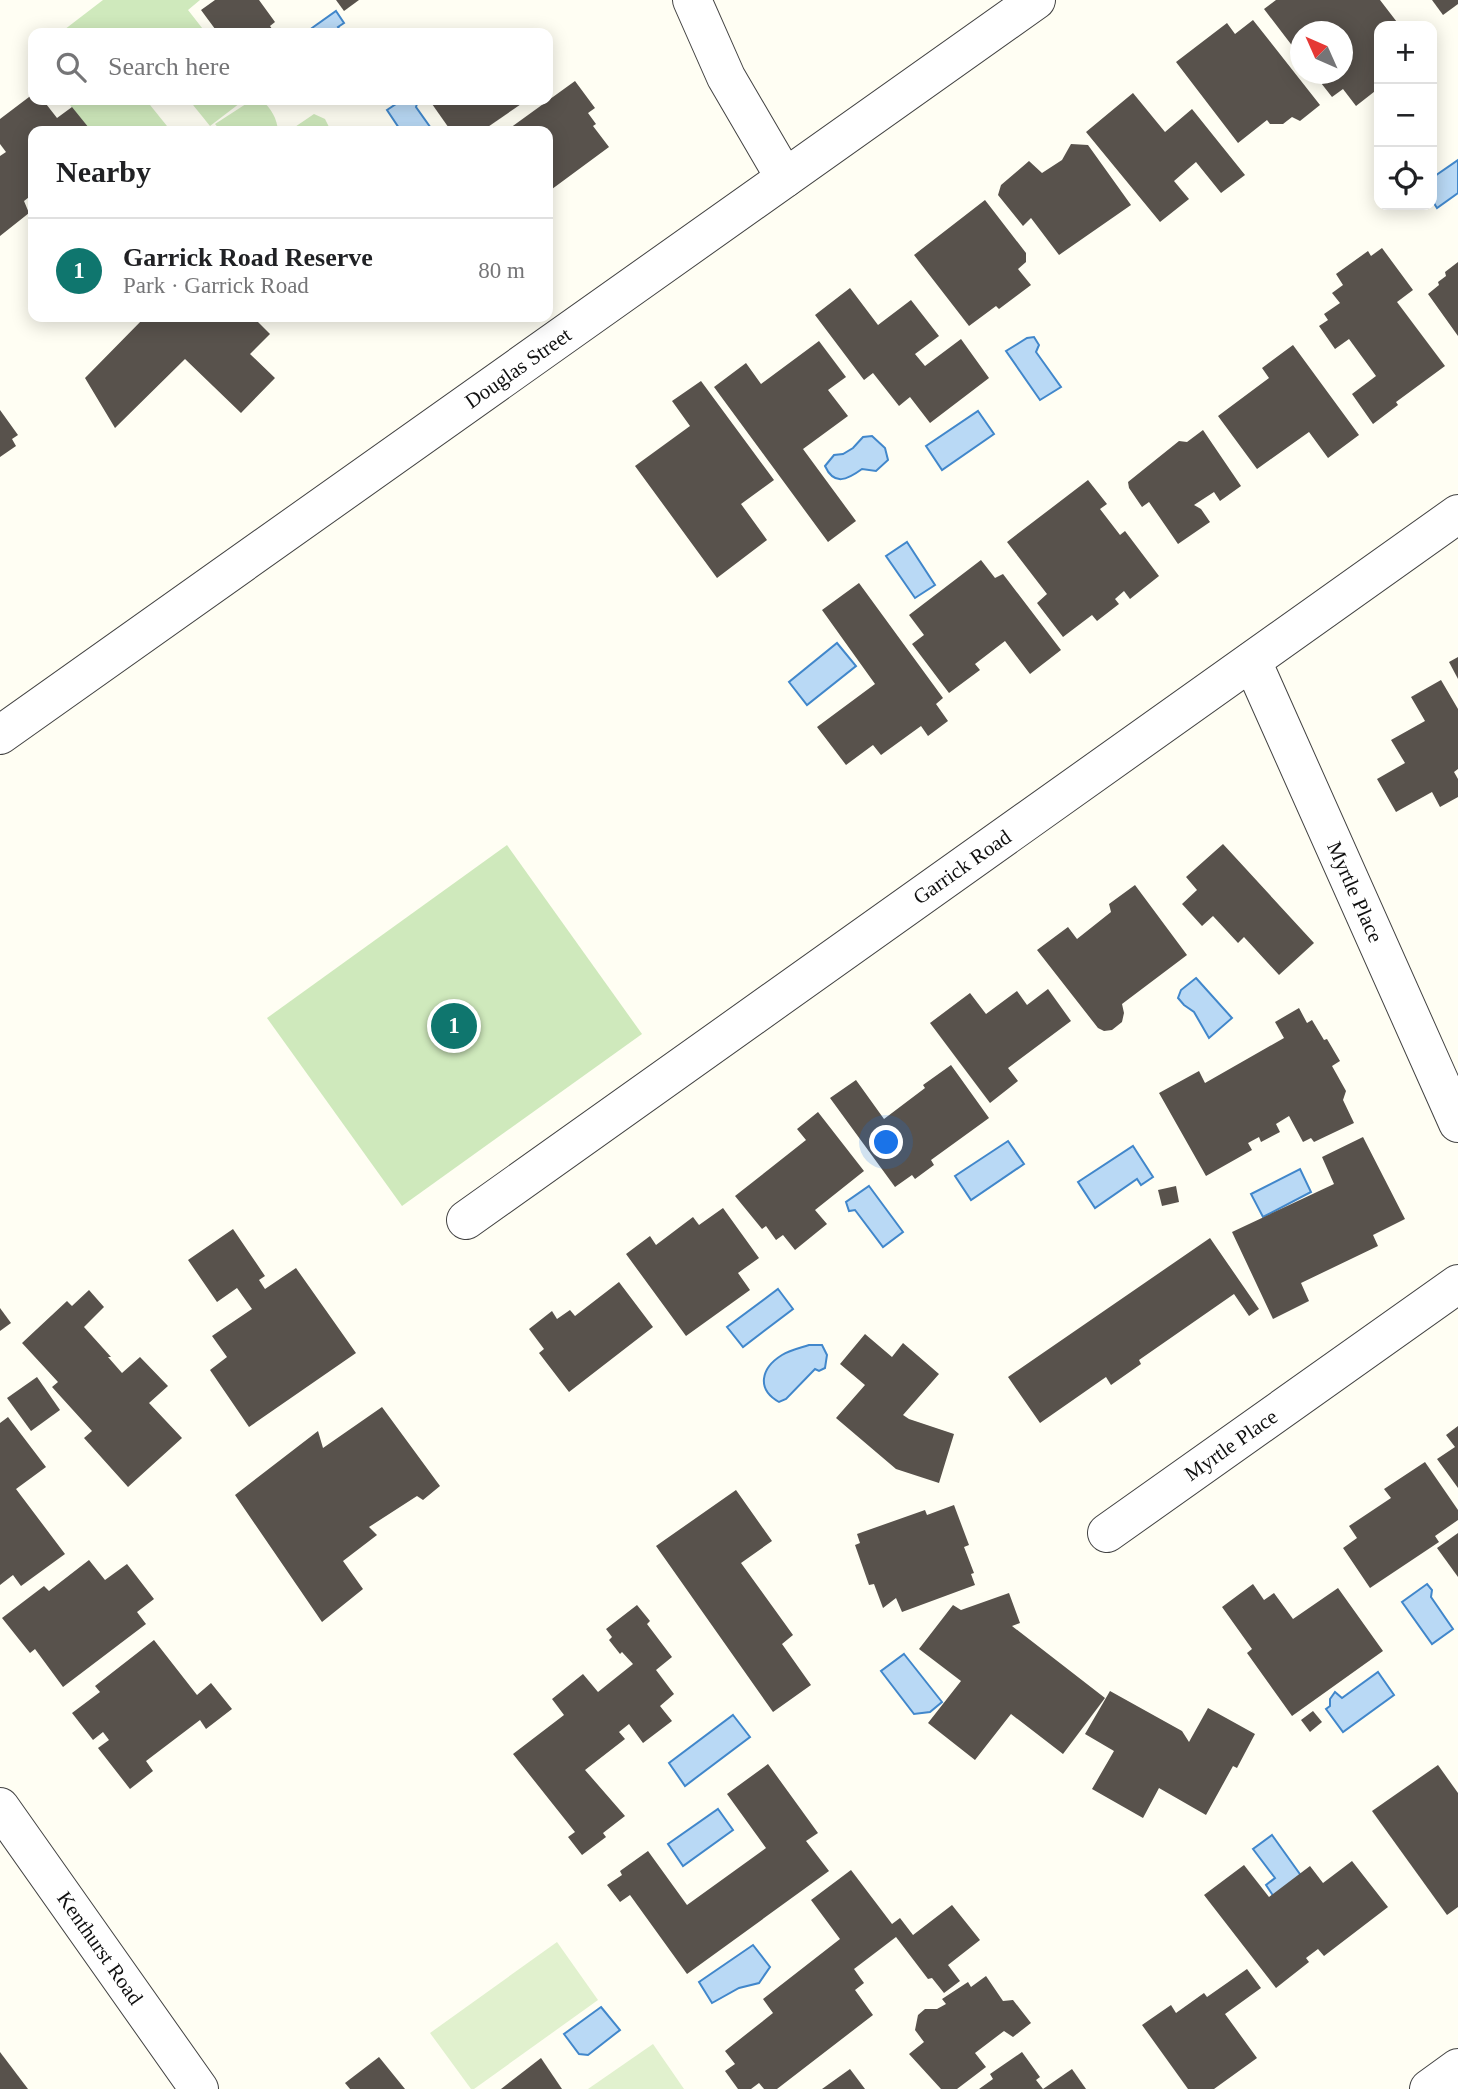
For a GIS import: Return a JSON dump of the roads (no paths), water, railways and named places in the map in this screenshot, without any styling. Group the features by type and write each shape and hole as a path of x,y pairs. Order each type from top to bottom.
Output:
{"street":[{"path":"692,0 726,77 785,178"},
{"name":"Douglas Street","path":"0,735 1036,0"},
{"name":"Garrick Road","path":"466,1220 1458,514"},
{"name":"Myrtle Place","path":"1252,662 1458,1123"},
{"name":"Myrtle Place","path":"1107,1533 1458,1284"},
{"name":"Kenthurst Road","path":"0,1807 199,2089"},
{"path":"1429,2089 1458,2068"}],"water":[{"path":"336,11 344,23 339,28 312,28"},
{"path":"394,105 417,105 429,126 398,126 387,110"},
{"path":"1458,160 1458,193 1437,208 1437,175"},
{"path":"1034,337 1039,345 1036,352 1061,387 1040,400 1006,351 1027,338"},
{"path":"978,411 994,434 942,470 926,446"},
{"path":"872,436 885,448 888,460 876,471 862,469 841,479 832,476 825,466 834,455 843,454 853,448 863,437"},
{"path":"907,542 935,585 915,598 886,556"},
{"path":"837,643 856,666 807,705 789,682"},
{"path":"1196,978 1232,1018 1209,1038 1194,1012 1178,998 1181,990"},
{"path":"1008,1141 1024,1164 971,1200 955,1176"},
{"path":"1133,1146 1153,1177 1141,1185 1137,1179 1095,1208 1078,1182"},
{"path":"1300,1169 1311,1192 1263,1217 1251,1194"},
{"path":"869,1186 903,1232 883,1247 855,1210 849,1211 846,1202"},
{"path":"778,1289 793,1309 743,1347 727,1327"},
{"path":"809,1345 822,1345 827,1355 825,1368 819,1371 815,1369 786,1399 779,1402 764,1385 769,1366 782,1355"},
{"path":"1427,1584 1432,1590 1431,1597 1453,1629 1432,1644 1402,1602"},
{"path":"904,1654 942,1702 930,1712 914,1714 881,1671"},
{"path":"1378,1672 1394,1695 1343,1732 1326,1709 1330,1706 1330,1699 1335,1692 1342,1698"},
{"path":"733,1715 750,1737 685,1786 669,1763"},
{"path":"718,1809 733,1830 683,1866 668,1844"},
{"path":"1272,1835 1302,1877 1274,1897 1266,1885 1275,1878 1253,1849"},
{"path":"753,1945 770,1967 759,1983 739,1988 712,2003 699,1982"},
{"path":"601,2007 620,2030 588,2055 579,2054 564,2034"}],"place":[{"name":"Garrick Road Reserve","path":"454,1026"}]}
